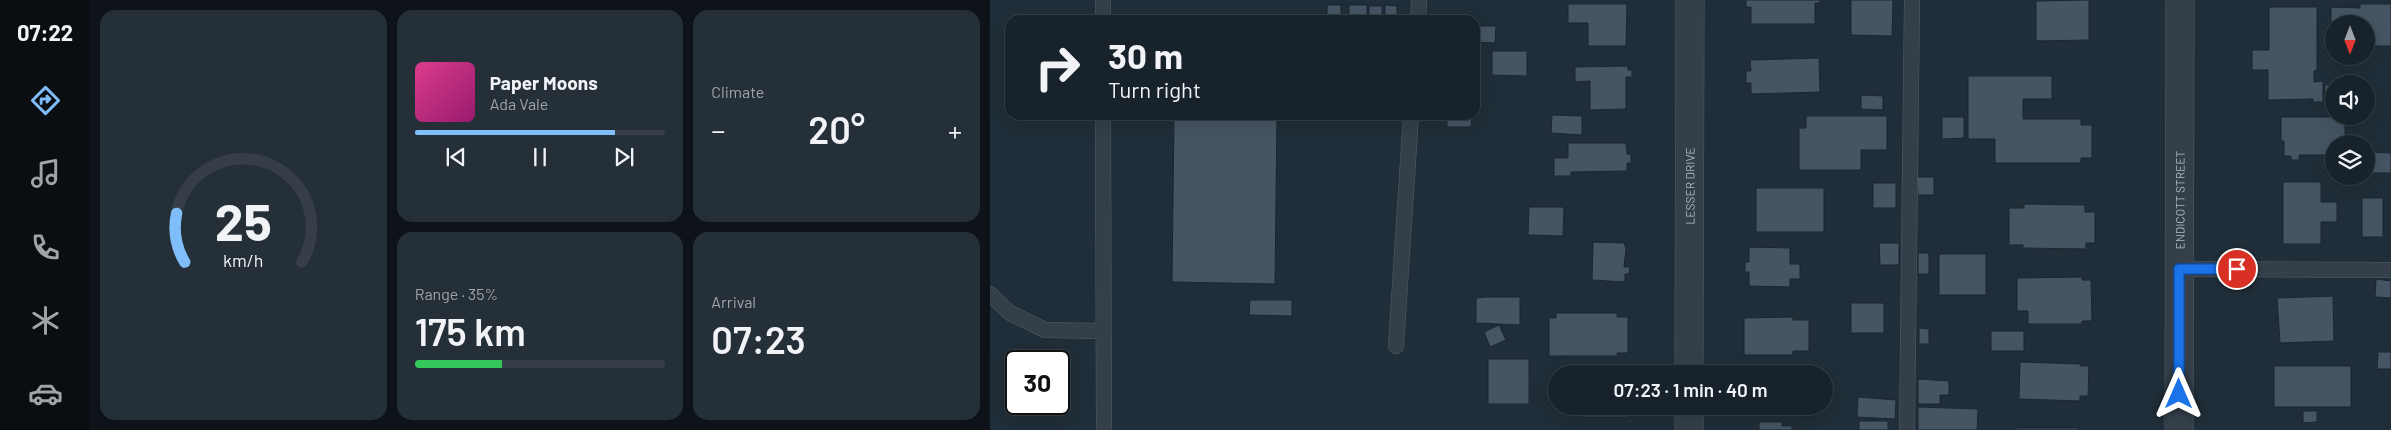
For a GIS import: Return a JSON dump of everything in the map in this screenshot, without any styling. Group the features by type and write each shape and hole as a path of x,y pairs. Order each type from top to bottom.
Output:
{"street":[{"name":"LESSER DRIVE","path":"1689,365 1690,0"},
{"name":"ENDICOTT STREET","path":"2179,430 2180,0"},
{"path":"1689,415 1689,430"}],"lane":[{"path":"1103,0 1103,15"},
{"path":"1418,15 1419,0"},
{"path":"1907,430 1912,0"},
{"path":"1103,120 1104,430"},
{"path":"1396,346 1411,120"},
{"path":"2179,269 2391,270"},
{"path":"990,294 1010,313 1045,330 1103,332"}],"building":[{"path":"1746,0 1820,0 1820,3 1815,3 1815,24 1751,24 1751,7 1746,7"},
{"path":"1851,0 1893,0 1892,36 1851,35"},
{"path":"2089,0 2089,40 2036,41 2036,1"},
{"path":"1568,4 1627,4 1626,46 1588,46 1588,23 1568,23"},
{"path":"2360,4 2391,4 2391,46 2375,46 2375,15 2331,15 2331,7 2360,8"},
{"path":"1327,5 1341,5 1341,15 1327,15"},
{"path":"1349,5 1367,5 1367,15 1349,15"},
{"path":"1385,5 1397,6 1397,15 1385,15"},
{"path":"1369,6 1382,6 1382,15 1369,15"},
{"path":"2269,7 2317,7 2317,70 2314,71 2314,82 2323,81 2323,102 2313,102 2313,99 2268,100 2268,70 2252,70 2252,50 2269,50"},
{"path":"1480,26 1496,26 1495,43 1480,42"},
{"path":"1492,51 1527,51 1527,76 1492,75"},
{"path":"1819,58 1820,92 1751,94 1751,83 1746,83 1746,71 1751,71 1750,60"},
{"path":"1628,66 1628,70 1632,70 1632,77 1626,77 1626,109 1590,110 1590,81 1575,82 1575,67"},
{"path":"1968,76 2052,76 2052,99 2023,99 2023,119 2081,119 2081,125 2092,125 2092,158 2081,158 2081,163 1995,163 1995,139 1968,139"},
{"path":"1861,95 1883,96 1883,110 1861,109"},
{"path":"1552,115 1582,116 1582,135 1551,133"},
{"path":"1806,116 1887,116 1887,150 1861,150 1861,170 1799,170 1799,128 1806,128"},
{"path":"1942,117 1964,117 1964,138 1942,139"},
{"path":"2281,117 2325,117 2325,125 2345,125 2345,135 2325,135 2325,155 2299,155 2299,160 2291,160 2291,156 2284,156 2284,141 2281,141"},
{"path":"1174,120 1277,120 1275,284 1172,282"},
{"path":"1447,120 1472,120 1471,127 1447,127"},
{"path":"1568,143 1626,143 1627,154 1631,154 1631,163 1627,163 1627,171 1571,172 1571,176 1554,176 1554,158 1568,158"},
{"path":"2375,152 2391,153 2391,173 2375,173"},
{"path":"1917,177 1934,177 1934,195 1918,195"},
{"path":"2283,182 2321,182 2321,202 2337,202 2337,222 2321,222 2321,244 2283,244"},
{"path":"1873,183 1896,183 1896,208 1873,208"},
{"path":"1756,188 1824,188 1824,232 1756,232"},
{"path":"2362,198 2383,198 2383,237 2362,237"},
{"path":"2024,204 2085,205 2085,212 2095,212 2095,243 2086,243 2086,249 2023,248 2023,245 2009,245 2009,208 2024,208"},
{"path":"1529,207 1564,207 1563,236 1528,235"},
{"path":"1593,242 1624,243 1626,249 1624,267 1630,267 1629,274 1625,274 1625,282 1592,280"},
{"path":"1879,243 1899,243 1899,265 1880,265"},
{"path":"1749,247 1790,248 1790,264 1800,264 1800,279 1790,279 1790,287 1749,286 1749,272 1745,272 1745,262 1749,262"},
{"path":"1918,253 1929,253 1929,274 1918,274"},
{"path":"1939,254 1986,254 1986,295 1939,295"},
{"path":"2082,277 2082,280 2091,280 2092,321 2082,321 2082,324 2028,324 2028,311 2017,311 2017,278"},
{"path":"2376,279 2391,281 2391,298 2375,297"},
{"path":"2333,296 2334,341 2280,343 2277,298"},
{"path":"1520,297 1520,325 1476,323 1476,298"},
{"path":"1250,300 1292,300 1292,316 1249,315"},
{"path":"1851,303 1884,303 1884,333 1851,333"},
{"path":"1556,313 1617,313 1617,317 1628,317 1628,353 1617,353 1617,356 1549,356 1549,318 1556,318"},
{"path":"1793,317 1793,320 1809,320 1809,351 1793,351 1793,355 1744,355 1744,318"},
{"path":"1499,325 1506,340 1490,347 1484,332"},
{"path":"1919,328 1929,329 1929,344 1919,344"},
{"path":"1991,331 2024,331 2024,351 1991,351"},
{"path":"2378,352 2391,352 2391,369 2377,369"},
{"path":"1488,359 1529,359 1529,404 1488,404"},
{"path":"2020,362 2081,364 2080,366 2089,366 2088,396 2080,396 2080,401 2019,399"},
{"path":"2274,366 2351,366 2351,407 2274,407"},
{"path":"1918,379 1949,381 1949,395 1940,395 1940,404 1918,404"},
{"path":"1858,397 1896,400 1895,419 1857,417"},
{"path":"1918,407 1978,409 1977,430 1918,430"},
{"path":"2303,411 2317,411 2317,422 2303,423"},
{"path":"1583,415 1628,415 1628,417 1583,417"},
{"path":"1780,415 1812,415 1812,416"},
{"path":"1859,421 1888,421 1888,430 1859,430"},
{"path":"1759,422 1782,422 1782,426 1792,426 1792,430 1759,430"},
{"path":"2016,428 2079,428 2079,430 2016,430"}],"route":[{"path":"2179,394 2179,269 2237,269"}]}
